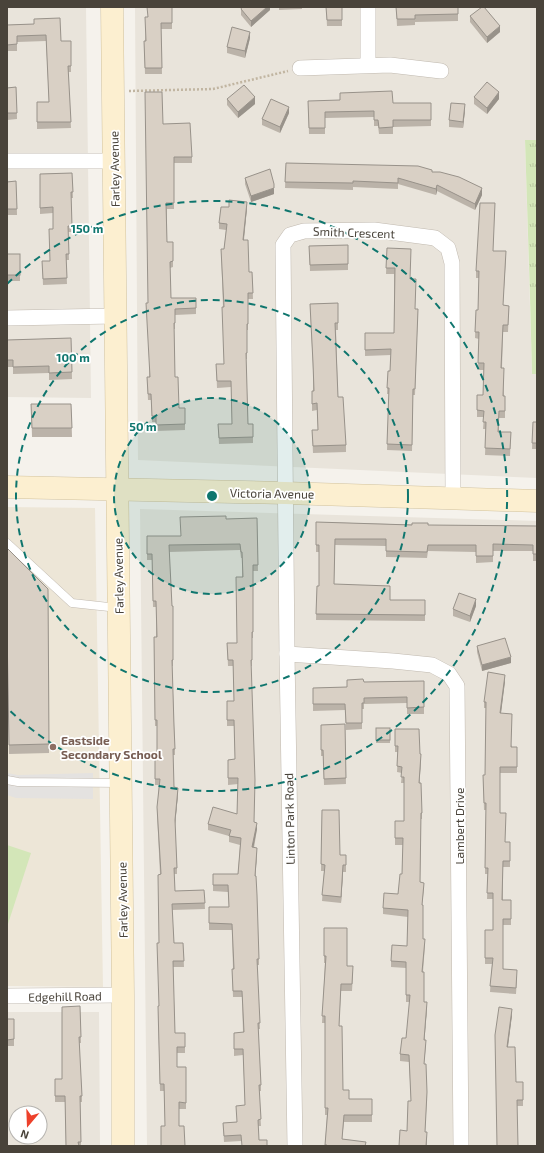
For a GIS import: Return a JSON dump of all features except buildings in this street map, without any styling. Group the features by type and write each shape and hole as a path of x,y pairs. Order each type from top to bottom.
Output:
{"street":[{"name":"Farley Avenue","path":"112,7 123,995 122,1146"},
{"path":"368,7 368,65"},
{"path":"300,68 390,65 442,71"},
{"path":"7,161 113,161"},
{"name":"Smith Crescent","path":"285,493 283,245 290,235 304,231 374,230 435,238 448,248 452,263 453,498"},
{"path":"7,318 116,316"},
{"name":"Victoria Avenue","path":"7,487 285,493 537,501"},
{"name":"Linton Park Road","path":"285,493 295,1146"},
{"name":"Lambert Drive","path":"287,654 393,660 432,665 449,674 457,686 461,1146"},
{"name":"Edgehill Road","path":"7,996 123,995"}],"lane":[{"path":"7,543 72,603 119,608"},
{"path":"7,780 18,782 120,783"}],"path":[{"path":"129,91 214,90 300,68"}],"shaded area":[{"path":"7,7 86,7 91,398 7,397"},
{"path":"135,7 537,7 537,140 525,140 532,374 537,374 537,478 138,460"},
{"name":"Eastside Secondary School","path":"7,507 95,508 103,987 7,986"},
{"path":"140,509 537,521 537,1146 147,1146"},
{"path":"7,773 18,775 93,773 93,799 16,798 7,795"},
{"path":"7,1012 99,1012 100,1146 7,1146"}],"green space":[{"path":"525,140 537,140 537,297 530,297"},
{"path":"530,297 537,297 537,374 532,374"},
{"path":"7,845 31,853 7,927"}],"place":[{"name":"Eastside Secondary School","path":"53,747"}]}
